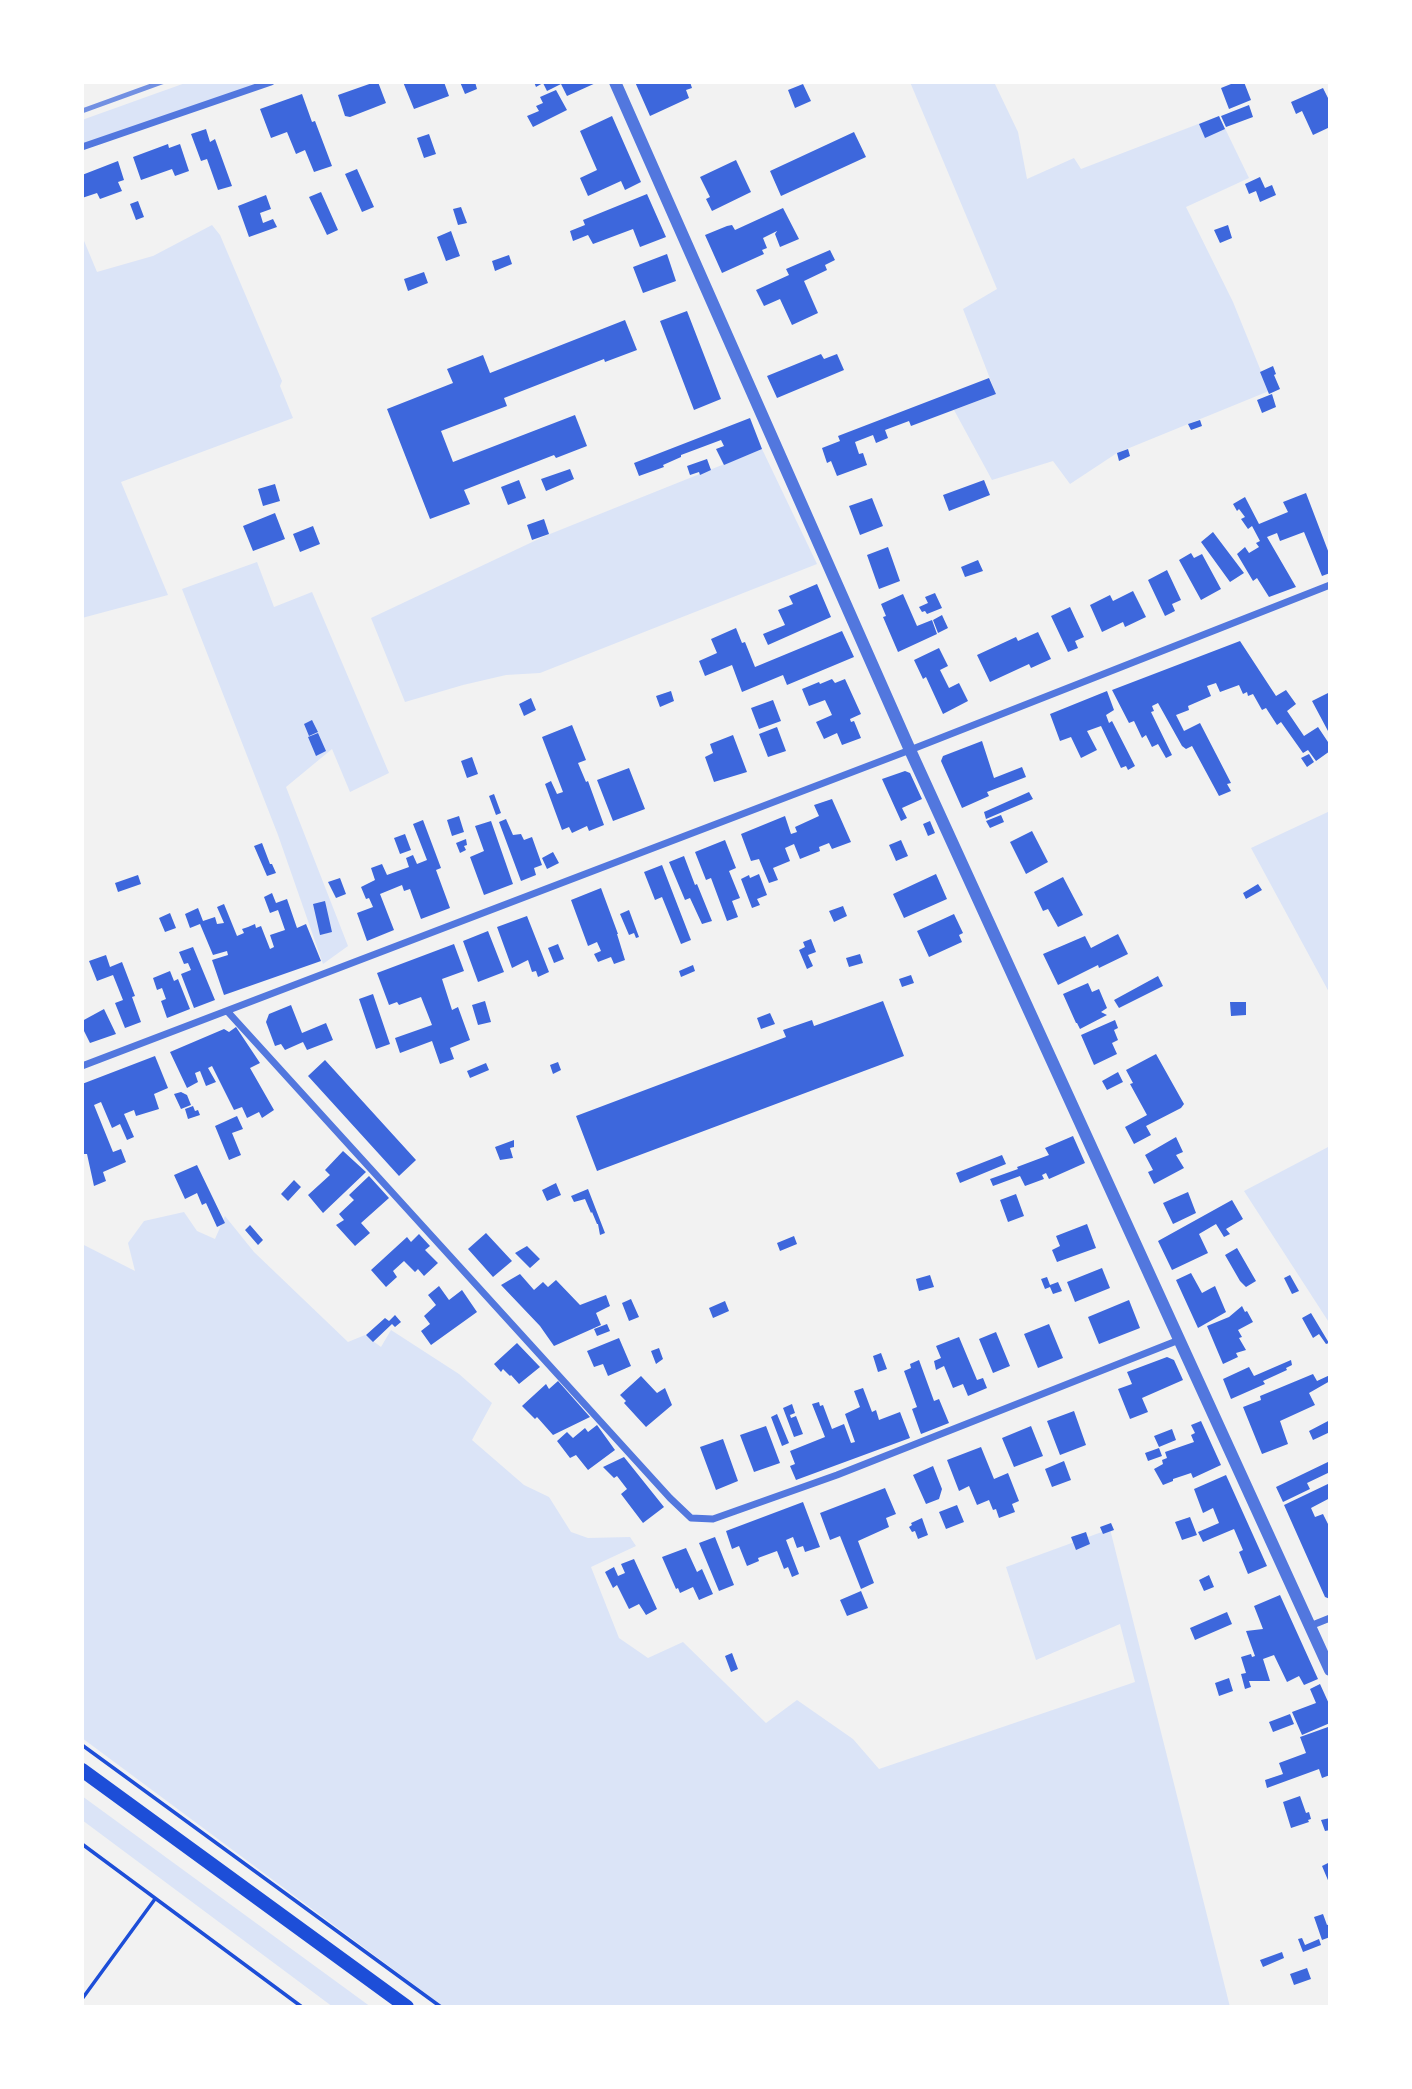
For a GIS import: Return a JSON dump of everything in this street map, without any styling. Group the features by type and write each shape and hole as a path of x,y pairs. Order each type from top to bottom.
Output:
{"main road":[{"path":"82,1770 407,2007"}],"street":[{"path":"82,147 271,82"},
{"path":"614,82 910,750 1330,1670"},
{"path":"82,1066 910,750 1330,585"},
{"path":"228,1012 691,1518 713,1519 837,1475 1179,1340"},
{"path":"1310,1626 1330,1618"}],"path":[{"path":"82,1745 441,2007"},
{"path":"82,1844 302,2007"},
{"path":"82,1999 155,1898"}],"shaded area":[{"path":"188,82 271,82 82,145 82,120"},
{"path":"910,82 994,82 1018,132 1027,179 1074,158 1081,169 1219,116 1249,178 1186,207 1233,302 1269,391 1117,453 1070,484 1053,461 992,480 954,410 996,394 963,309 997,289"},
{"path":"212,225 220,235 282,381 280,386 293,418 121,482 168,595 82,618 82,236 97,272 153,256"},
{"path":"762,449 817,564 540,673 506,675 405,702 371,618 545,536"},
{"path":"257,562 274,607 312,592 389,773 350,792 332,749 286,787 348,946 323,964 278,835 182,589"},
{"path":"1330,811 1330,994 1251,848"},
{"path":"1330,1146 1330,1324 1244,1191"},
{"path":"184,1212 197,1231 215,1239 225,1216 254,1252 348,1342 365,1335 381,1347 391,1330 459,1374 492,1403 472,1440 524,1485 549,1497 571,1532 588,1538 630,1537 636,1546 591,1567 619,1638 648,1658 683,1642 766,1723 797,1700 853,1739 879,1769 1135,1682 1120,1624 1036,1660 1006,1567 1110,1529 1230,2007 444,2007 82,1738 82,1244 135,1271 128,1243 144,1221"},
{"path":"82,1796 371,2007 333,2007 82,1820"}],"building":[{"path":"378,82 386,103 350,117 345,116 338,95"},
{"path":"403,82 444,82 449,96 414,109"},
{"path":"460,82 475,82 477,89 465,94"},
{"path":"534,82 598,82 567,96 561,84 547,91 543,83 536,87"},
{"path":"635,82 690,82 692,88 686,90 689,98 650,116"},
{"path":"1244,82 1251,100 1229,109 1221,88"},
{"path":"803,84 811,101 795,108 788,90"},
{"path":"1323,88 1330,102 1330,127 1313,135 1302,111 1296,114 1291,102"},
{"path":"556,90 567,110 533,127 527,116 539,111 536,106 543,103 540,97"},
{"path":"302,94 332,166 314,172 305,150 296,154 287,132 271,138 260,109"},
{"path":"1249,105 1253,117 1226,127 1221,116"},
{"path":"612,116 641,182 625,190 621,181 588,196 580,178 597,170 580,131"},
{"path":"1219,116 1225,129 1205,138 1199,124"},
{"path":"206,129 210,142 215,139 232,186 218,190 207,159 201,161 191,134"},
{"path":"854,132 866,157 781,196 770,171"},
{"path":"429,134 436,154 424,158 417,138"},
{"path":"168,144 169,148 180,144 189,171 175,176 172,169 141,180 133,157"},
{"path":"736,160 751,192 712,211 706,199 710,197 700,177"},
{"path":"118,161 124,180 118,182 122,191 100,199 97,193 82,198 82,175"},
{"path":"357,169 374,207 362,212 345,174"},
{"path":"1260,177 1265,188 1272,185 1276,195 1260,202 1256,191 1249,194 1245,184"},
{"path":"321,192 338,230 327,235 309,197"},
{"path":"647,194 666,237 640,247 633,229 593,244 588,235 573,241 570,231 585,225 583,220"},
{"path":"266,195 271,209 260,213 263,223 273,219 277,227 249,237 238,206"},
{"path":"138,201 144,217 136,220 130,204"},
{"path":"461,207 467,223 458,225 453,209"},
{"path":"783,208 799,239 780,247 775,234 777,231 763,238 767,248 762,250 764,254 722,273 705,235 732,225 735,230"},
{"path":"1228,225 1232,238 1220,243 1214,230"},
{"path":"451,231 460,256 446,261 437,237"},
{"path":"830,250 835,260 825,265 827,270 804,281 818,313 792,325 780,299 764,306 756,290 789,275 786,269"},
{"path":"667,254 676,281 643,293 633,267"},
{"path":"509,255 512,264 495,271 492,261"},
{"path":"424,272 428,283 408,291 404,279"},
{"path":"687,311 721,399 694,410 660,321"},
{"path":"625,320 637,350 605,362 604,359 504,398 507,406 441,431 453,462 575,415 587,446 556,458 554,455 464,490 470,504 430,519 387,409 453,383 447,369 483,355 490,373"},
{"path":"821,354 824,359 837,354 844,370 777,398 767,376"},
{"path":"1273,366 1280,389 1269,394 1260,372"},
{"path":"989,378 996,394 911,426 909,421 885,430 888,438 876,443 873,435 855,442 867,465 837,476 831,461 827,463 822,448 840,441 838,436"},
{"path":"1272,394 1276,407 1262,413 1257,400"},
{"path":"750,418 762,449 724,465 716,449 724,446 721,440 681,455 663,465 664,467 639,476 634,463"},
{"path":"1200,420 1202,426 1191,430 1188,424"},
{"path":"1128,449 1130,456 1119,461 1117,453"},
{"path":"707,459 711,470 700,475 699,472 690,475 687,466"},
{"path":"570,469 574,479 546,491 541,479"},
{"path":"519,480 526,498 508,505 501,487"},
{"path":"984,480 990,495 949,511 943,495"},
{"path":"275,484 280,501 263,506 258,489"},
{"path":"1306,493 1330,556 1330,573 1322,576 1304,532 1280,541 1277,533 1267,537 1296,587 1269,597 1257,578 1253,581 1237,554 1245,547 1249,553 1259,547 1256,543 1260,541 1252,526 1248,529 1241,519 1245,517 1233,504 1245,497 1259,524 1288,512 1283,502"},
{"path":"872,498 883,526 860,535 849,506"},
{"path":"275,513 285,539 253,551 243,526"},
{"path":"544,519 549,534 532,540 527,525"},
{"path":"313,526 320,544 300,552 293,534"},
{"path":"1213,532 1244,573 1230,582 1201,542"},
{"path":"888,547 900,581 879,589 867,555"},
{"path":"1191,553 1194,558 1202,554 1221,589 1201,600 1179,560"},
{"path":"978,560 983,571 965,577 961,567"},
{"path":"1167,570 1181,600 1172,604 1175,611 1165,616 1148,580"},
{"path":"817,584 831,617 768,645 763,634 785,625 778,610 793,604 789,596"},
{"path":"1133,591 1146,617 1125,627 1123,622 1102,632 1090,605 1110,595 1113,601"},
{"path":"935,593 942,608 927,614 922,612 919,607 928,603 925,597"},
{"path":"903,594 917,626 932,620 937,634 898,652 883,617 886,616 881,604"},
{"path":"1070,607 1084,637 1075,641 1078,648 1068,652 1051,616"},
{"path":"942,615 948,628 938,633 933,620"},
{"path":"736,628 755,667 842,631 854,657 787,685 783,675 742,692 732,665 705,676 699,661 717,653 711,639"},
{"path":"1038,632 1051,659 1031,668 1029,664 990,682 977,655 1016,637 1018,641"},
{"path":"1240,641 1276,696 1286,690 1296,704 1287,711 1304,736 1318,727 1330,745 1330,751 1316,761 1308,750 1303,753 1281,722 1277,725 1266,708 1262,710 1253,694 1243,694 1239,685 1220,692 1216,683 1207,686 1211,696 1188,706 1189,710 1176,715 1184,731 1200,723 1231,783 1227,784 1231,791 1219,796 1192,746 1186,749 1182,746 1158,703 1152,706 1154,711 1151,712 1172,755 1166,758 1158,744 1152,747 1146,735 1142,738 1134,721 1129,723 1112,690"},
{"path":"939,648 948,666 940,670 949,688 959,683 968,701 943,714 926,677 923,679 914,660"},
{"path":"832,679 835,683 845,679 861,714 850,719 851,722 854,721 861,738 842,745 837,733 824,739 816,722 832,715 825,700 809,706 802,689"},
{"path":"671,691 674,701 660,707 656,696"},
{"path":"1107,691 1114,710 1106,715 1109,723 1112,721 1135,766 1128,770 1126,766 1121,768 1101,726 1087,731 1097,750 1081,758 1071,737 1060,741 1050,714"},
{"path":"1330,692 1330,730 1328,731 1312,701"},
{"path":"531,698 536,710 524,716 519,704"},
{"path":"773,700 781,721 759,729 751,708"},
{"path":"312,720 318,732 309,736 304,724"},
{"path":"572,725 586,760 578,763 586,782 588,781 604,825 589,831 587,826 572,833 569,827 562,830 545,784 551,781 557,794 563,792 542,737"},
{"path":"777,727 786,751 768,757 759,734"},
{"path":"318,733 326,751 316,756 308,737"},
{"path":"733,735 747,772 714,782 705,757 713,753 710,744"},
{"path":"982,741 994,778 1022,767 1026,777 987,792 989,796 962,808 941,761 943,756"},
{"path":"1309,754 1314,762 1307,767 1301,758"},
{"path":"472,757 478,774 467,778 461,761"},
{"path":"629,768 645,809 613,821 597,780"},
{"path":"905,771 910,773 922,799 902,808 907,818 901,821 882,779"},
{"path":"1029,792 1033,799 986,819 984,812"},
{"path":"494,794 501,813 496,815 489,796"},
{"path":"832,799 851,842 832,849 829,843 819,847 820,851 800,859 794,844 785,848 790,861 773,868 778,880 769,883 759,859 751,861 741,834 785,816 791,834 797,832 795,827 819,816 814,805"},
{"path":"1001,815 1004,822 990,828 986,821"},
{"path":"459,816 464,832 452,836 447,820"},
{"path":"506,819 513,835 521,834 524,840 532,837 542,865 534,868 536,875 521,881 499,822"},
{"path":"423,820 441,868 436,870 450,908 421,919 410,889 404,891 402,885 380,894 394,930 367,941 357,913 373,907 361,887 375,880 371,868 382,864 387,875 409,867 406,858 413,855 417,864 427,860 413,824"},
{"path":"491,821 513,884 484,895 470,857 484,851 475,826"},
{"path":"930,821 935,833 928,836 923,824"},
{"path":"1032,831 1048,862 1026,874 1010,842"},
{"path":"405,834 411,850 400,854 394,838"},
{"path":"466,839 466,850 460,853 456,843"},
{"path":"725,840 736,868 729,871 740,898 732,901 738,917 727,921 711,878 706,880 695,852"},
{"path":"901,840 908,856 896,861 889,845"},
{"path":"262,843 276,873 267,876 254,846"},
{"path":"553,852 559,863 547,869 542,858"},
{"path":"684,856 712,921 702,924 690,898 685,900 669,862"},
{"path":"662,865 691,940 681,944 662,897 655,900 644,872"},
{"path":"759,874 767,895 757,899 760,905 752,908 741,879"},
{"path":"936,874 947,899 904,918 893,894"},
{"path":"138,875 141,884 118,892 115,883"},
{"path":"1063,877 1083,915 1058,927 1048,909 1043,911 1034,892"},
{"path":"340,878 346,894 336,898 328,882"},
{"path":"1258,884 1262,890 1246,899 1243,893"},
{"path":"601,888 625,960 614,964 611,957 598,962 594,954 601,951 597,942 588,946 571,900"},
{"path":"272,893 276,903 287,899 297,928 306,924 321,961 224,995 212,960 228,955 227,951 213,955 200,924 190,928 185,914 198,908 203,921 215,917 217,924 224,923 217,907 224,904 237,936 244,933 242,929 255,924 256,928 261,926 270,949 274,947 270,935 285,930 278,910 270,913 264,897"},
{"path":"325,901 332,932 320,935 313,904"},
{"path":"843,906 847,916 834,922 829,911"},
{"path":"629,910 639,937 636,938 634,933 629,935 620,914"},
{"path":"170,913 176,928 165,932 159,918"},
{"path":"954,914 963,933 959,935 962,942 929,957 917,931"},
{"path":"527,916 549,972 538,977 536,971 532,972 528,960 512,968 497,927"},
{"path":"488,931 504,972 478,982 463,941"},
{"path":"1118,934 1128,954 1058,985 1043,954 1085,936 1091,948"},
{"path":"811,939 816,952 808,955 813,966 807,969 799,950 805,947 803,942"},
{"path":"454,944 464,971 442,979 452,1010 458,1007 470,1040 450,1048 454,1059 440,1064 432,1041 400,1053 395,1038 432,1025 421,997 399,1005 397,1002 389,1005 377,973"},
{"path":"558,944 564,959 554,963 548,948"},
{"path":"193,947 215,1000 194,1008 181,974 191,970 188,963 184,964 179,952"},
{"path":"860,954 863,963 849,967 846,958"},
{"path":"106,955 110,967 122,962 135,996 132,997 141,1022 125,1028 115,1003 123,1000 113,975 97,981 89,961"},
{"path":"693,965 695,971 681,977 679,971"},
{"path":"170,971 174,981 178,979 190,1009 167,1018 161,1001 166,999 162,988 157,990 153,978"},
{"path":"911,975 914,983 902,987 899,979"},
{"path":"1158,976 1163,986 1119,1008 1114,1000"},
{"path":"1088,983 1092,992 1099,989 1107,1008 1101,1012 1107,1015 1080,1029 1063,994"},
{"path":"373,994 390,1044 376,1049 359,999"},
{"path":"485,1001 491,1022 478,1025 472,1005"},
{"path":"883,1001 904,1056 597,1171 576,1116 786,1037 783,1030 812,1020 814,1026"},
{"path":"1230,1002 1246,1002 1246,1015 1231,1016"},
{"path":"291,1005 302,1033 326,1023 333,1040 307,1050 303,1042 285,1050 281,1044 275,1046 266,1022 269,1014"},
{"path":"104,1009 116,1034 90,1043 82,1021"},
{"path":"770,1013 775,1024 761,1029 757,1018"},
{"path":"1115,1020 1118,1028 1114,1030 1118,1040 1112,1043 1117,1054 1094,1065 1081,1035"},
{"path":"236,1027 260,1063 250,1068 274,1110 262,1118 259,1112 247,1118 242,1107 234,1110 212,1066 208,1068 216,1082 206,1086 200,1071 195,1073 198,1082 187,1088 170,1052 224,1029 229,1032"},
{"path":"1156,1054 1184,1104 1146,1126 1151,1135 1134,1144 1125,1127 1147,1115 1130,1084 1133,1083 1126,1070"},
{"path":"155,1056 168,1088 154,1094 159,1109 136,1116 134,1110 124,1114 134,1137 127,1140 120,1124 112,1128 101,1102 94,1105 113,1152 121,1149 126,1162 103,1172 106,1181 94,1186 87,1154 84,1154 82,1149 82,1084"},
{"path":"325,1060 416,1160 399,1176 308,1076"},
{"path":"558,1062 561,1070 553,1074 550,1065"},
{"path":"486,1063 489,1070 470,1078 467,1071"},
{"path":"1118,1072 1123,1082 1107,1090 1102,1081"},
{"path":"181,1092 187,1095 191,1105 181,1109 174,1094"},
{"path":"193,1106 200,1115 188,1119 185,1109"},
{"path":"237,1116 243,1129 232,1133 241,1155 229,1160 215,1126"},
{"path":"1073,1136 1085,1163 1049,1179 1046,1173 1042,1175 1044,1179 1025,1186 1020,1176 993,1186 990,1179 1049,1155 1045,1148"},
{"path":"1176,1137 1183,1152 1176,1155 1184,1168 1154,1184 1148,1172 1153,1170 1145,1155"},
{"path":"514,1140 514,1147 510,1148 513,1158 500,1160 495,1147"},
{"path":"343,1151 366,1172 323,1213 308,1195 330,1175 325,1170"},
{"path":"1002,1155 1006,1164 960,1183 956,1173"},
{"path":"197,1165 225,1223 217,1227 206,1203 202,1205 197,1193 185,1199 174,1175"},
{"path":"369,1176 389,1198 361,1223 370,1233 355,1246 336,1225 344,1220 339,1214 354,1200 349,1195"},
{"path":"294,1180 301,1187 288,1201 281,1194"},
{"path":"556,1183 561,1195 547,1201 542,1190"},
{"path":"588,1189 605,1233 600,1235 598,1224 585,1199 574,1202 571,1196"},
{"path":"1188,1192 1196,1213 1173,1224 1163,1203"},
{"path":"1016,1194 1024,1216 1008,1222 1000,1200"},
{"path":"1232,1200 1243,1219 1226,1229 1230,1234 1224,1237 1216,1224 1199,1234 1208,1253 1172,1270 1158,1241"},
{"path":"1087,1224 1096,1248 1057,1262 1052,1250 1060,1246 1056,1236"},
{"path":"250,1225 263,1240 258,1245 245,1230"},
{"path":"486,1233 512,1261 493,1277 468,1249"},
{"path":"419,1234 430,1246 425,1250 438,1263 424,1276 418,1269 415,1272 404,1261 393,1271 397,1277 386,1287 371,1270 407,1237 411,1242"},
{"path":"794,1236 797,1244 780,1251 777,1243"},
{"path":"527,1246 540,1259 530,1268 515,1253"},
{"path":"1237,1248 1256,1281 1246,1287 1225,1255"},
{"path":"1102,1268 1110,1288 1075,1302 1067,1282"},
{"path":"1191,1273 1202,1293 1215,1286 1226,1312 1198,1328 1176,1280"},
{"path":"520,1274 534,1290 543,1282 548,1287 556,1280 580,1305 606,1295 610,1306 596,1313 601,1325 554,1346 540,1326 501,1285"},
{"path":"930,1275 934,1287 919,1291 916,1279"},
{"path":"1290,1275 1299,1291 1292,1294 1284,1278"},
{"path":"1047,1277 1050,1285 1058,1282 1062,1291 1053,1294 1050,1287 1045,1289 1041,1279"},
{"path":"439,1286 449,1300 462,1290 477,1312 431,1345 421,1331 430,1324 424,1316 436,1305 428,1295"},
{"path":"631,1299 639,1317 629,1321 622,1303"},
{"path":"1129,1300 1140,1328 1099,1344 1088,1317"},
{"path":"725,1301 729,1311 713,1318 709,1308"},
{"path":"1242,1306 1253,1322 1238,1330 1246,1350 1236,1353 1238,1357 1223,1364 1207,1326 1229,1317"},
{"path":"1311,1313 1329,1343 1326,1344 1319,1334 1313,1338 1302,1318"},
{"path":"395,1315 401,1322 395,1327 392,1324 373,1342 366,1335 385,1318 389,1321"},
{"path":"607,1324 610,1331 597,1336 594,1329"},
{"path":"1049,1324 1063,1358 1038,1368 1024,1334"},
{"path":"996,1332 1010,1366 993,1373 979,1339"},
{"path":"959,1337 977,1380 983,1378 987,1388 968,1396 963,1384 953,1388 944,1366 936,1370 934,1361 941,1358 936,1346"},
{"path":"619,1338 631,1366 608,1376 603,1364 594,1367 587,1351"},
{"path":"517,1343 540,1367 519,1384 494,1364"},
{"path":"659,1348 663,1359 656,1364 651,1351"},
{"path":"881,1353 887,1369 878,1372 873,1356"},
{"path":"1167,1357 1174,1360 1183,1380 1142,1398 1148,1412 1130,1419 1118,1389 1132,1384 1127,1372"},
{"path":"919,1360 934,1401 939,1399 949,1423 921,1434 912,1409 917,1407 904,1371"},
{"path":"1291,1360 1292,1365 1286,1368 1287,1370 1263,1381 1265,1384 1231,1399 1223,1379 1249,1367 1254,1376"},
{"path":"1313,1374 1317,1381 1330,1375 1330,1381 1309,1393 1315,1405 1280,1421 1288,1444 1262,1454 1243,1407 1261,1400 1260,1396"},
{"path":"641,1376 657,1393 665,1388 672,1405 646,1427 620,1395"},
{"path":"558,1381 590,1417 553,1435 537,1417 535,1419 522,1406 546,1384 549,1389"},
{"path":"863,1388 872,1412 876,1410 879,1420 900,1412 910,1438 796,1480 790,1466 795,1464 790,1451 825,1437 812,1404 819,1402 820,1406 823,1405 832,1429 844,1424 851,1443 855,1442 845,1414 860,1407 854,1391"},
{"path":"792,1404 795,1413 790,1415 791,1418 796,1416 803,1434 794,1437 783,1408"},
{"path":"1074,1411 1086,1445 1060,1455 1047,1421"},
{"path":"777,1414 789,1443 782,1446 771,1417"},
{"path":"1330,1420 1330,1432 1313,1440 1309,1431"},
{"path":"1201,1421 1221,1465 1193,1478 1191,1473 1163,1485 1154,1469 1167,1458 1165,1452 1194,1442 1191,1435 1195,1433 1191,1425"},
{"path":"597,1425 615,1450 588,1470 576,1455 570,1458 557,1441 567,1432 573,1438 585,1428 588,1432"},
{"path":"766,1426 780,1463 754,1472 740,1435"},
{"path":"1031,1426 1043,1456 1014,1467 1002,1438"},
{"path":"1172,1429 1176,1440 1159,1447 1154,1436"},
{"path":"723,1439 738,1481 716,1490 700,1447"},
{"path":"981,1447 994,1479 1008,1473 1019,1501 1012,1504 1015,1512 999,1518 989,1500 977,1505 969,1486 959,1491 947,1460"},
{"path":"1159,1448 1162,1456 1148,1461 1145,1453"},
{"path":"624,1457 664,1507 643,1523 621,1494 627,1489 617,1476 614,1478 603,1467"},
{"path":"1064,1461 1071,1480 1052,1487 1045,1469"},
{"path":"1330,1461 1330,1472 1307,1483 1310,1489 1283,1502 1276,1487"},
{"path":"933,1466 942,1489 939,1499 926,1504 913,1475"},
{"path":"1226,1475 1267,1566 1248,1574 1239,1552 1243,1550 1234,1529 1203,1542 1198,1532 1219,1523 1213,1508 1203,1513 1194,1489"},
{"path":"1330,1483 1330,1498 1311,1508 1315,1517 1323,1514 1330,1528 1330,1599 1325,1597 1284,1505"},
{"path":"885,1488 896,1514 886,1518 889,1527 858,1541 874,1583 861,1589 840,1536 830,1540 820,1513"},
{"path":"803,1502 820,1547 805,1552 803,1546 797,1548 793,1537 786,1540 799,1574 792,1577 788,1567 784,1569 777,1551 758,1558 759,1561 747,1566 739,1546 732,1549 726,1531"},
{"path":"957,1505 964,1522 946,1529 939,1512"},
{"path":"1190,1517 1197,1535 1182,1540 1175,1522"},
{"path":"922,1518 928,1535 918,1539 915,1531 912,1532 909,1527 911,1523"},
{"path":"1111,1523 1114,1530 1103,1534 1100,1527"},
{"path":"1086,1532 1090,1544 1076,1550 1071,1537"},
{"path":"715,1537 734,1585 719,1591 699,1543"},
{"path":"686,1548 697,1572 702,1569 713,1594 699,1600 693,1587 680,1593 678,1588 676,1589 662,1557"},
{"path":"634,1559 657,1609 646,1615 639,1604 629,1609 617,1585 613,1588 605,1572 614,1567 618,1576 625,1573 621,1564"},
{"path":"1209,1575 1214,1587 1204,1591 1199,1580"},
{"path":"861,1591 868,1608 847,1616 840,1600"},
{"path":"1280,1595 1318,1679 1304,1685 1299,1676 1287,1682 1274,1655 1263,1659 1270,1681 1249,1681 1251,1687 1245,1689 1241,1674 1246,1673 1241,1657 1251,1654 1252,1657 1255,1656 1246,1631 1263,1629 1254,1606"},
{"path":"1227,1612 1232,1624 1195,1640 1190,1628"},
{"path":"732,1653 738,1669 731,1672 725,1656"},
{"path":"1229,1678 1233,1691 1219,1696 1215,1683"},
{"path":"1320,1684 1330,1706 1330,1723 1302,1735 1292,1712 1316,1703 1310,1689"},
{"path":"1290,1714 1294,1724 1273,1732 1269,1722"},
{"path":"1328,1727 1330,1775 1322,1778 1319,1769 1267,1788 1265,1780 1283,1774 1279,1763 1306,1753 1300,1737"},
{"path":"1300,1796 1311,1819 1291,1828 1283,1802"},
{"path":"1330,1818 1330,1830 1325,1831 1321,1820"},
{"path":"1330,1862 1330,1885 1322,1866"},
{"path":"1323,1914 1327,1925 1330,1924 1330,1937 1322,1940 1314,1917"},
{"path":"1302,1938 1305,1945 1319,1939 1321,1945 1303,1952 1298,1939"},
{"path":"1282,1952 1284,1958 1263,1967 1260,1960"},
{"path":"1307,1968 1311,1979 1294,1985 1290,1974"}],"railway":[{"path":"82,111 162,82"}]}
